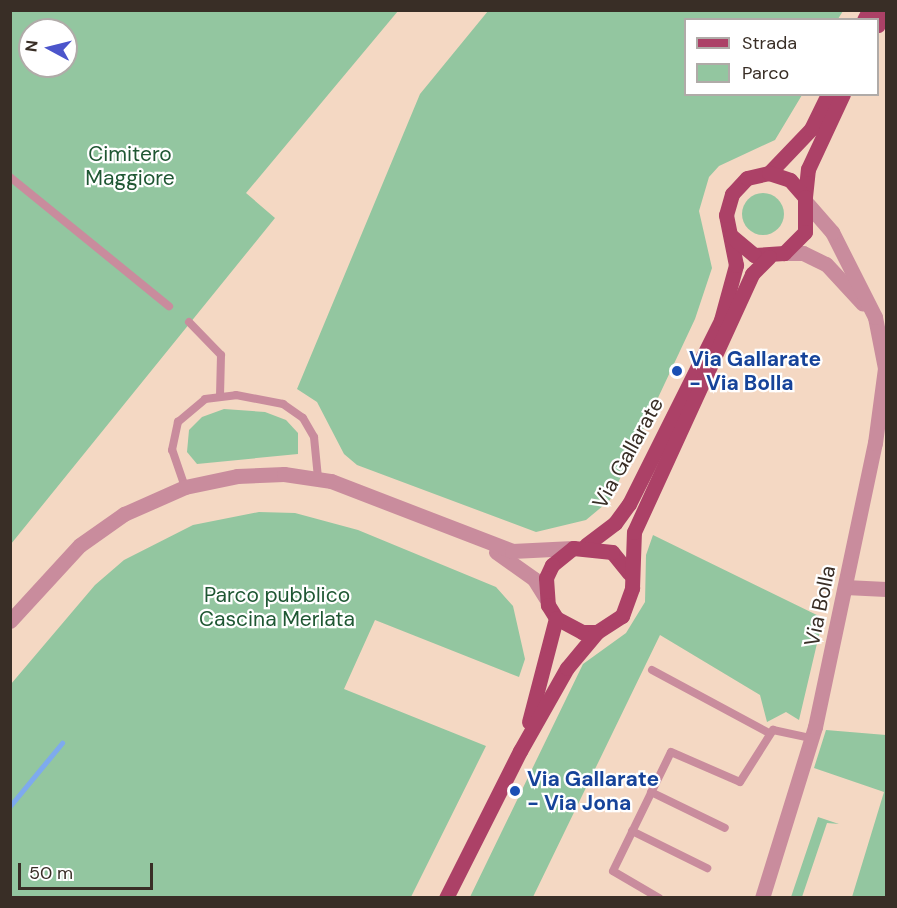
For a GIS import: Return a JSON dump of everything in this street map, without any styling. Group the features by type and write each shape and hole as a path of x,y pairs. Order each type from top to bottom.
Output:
{"main road":[{"name":"Via Gallarate","path":"546,598 552,565 615,523 629,504 721,320 736,265 726,215 732,194 747,178 769,173 812,129 827,96"},
{"path":"731,236 748,252 769,257 784,253 805,232 808,169 842,96"},
{"path":"769,173 790,180 807,201"},
{"name":"Via Gallarate","path":"446,897 520,751 567,668 597,632 626,610 632,588 629,573 634,532 752,274 769,257"},
{"path":"579,546 612,552 629,573"},
{"path":"546,598 556,618 567,627 597,632"},
{"name":"Via Gallarate","path":"520,751 556,618"}],"street":[{"name":"Via Bolla","path":"762,897 812,738 846,587 882,401 885,354 881,317 832,232 807,201"},
{"name":"Via Bolla","path":"784,253 803,253 826,264 881,317"},
{"path":"10,621 58,566 101,529 185,487 262,475 318,478 358,488 470,536 527,553 579,546"},
{"path":"470,536 521,567 546,598"},
{"path":"846,587 886,589"}],"lane":[{"path":"10,177 169,306"},
{"path":"189,322 211,340 224,374 220,396"},
{"path":"185,487 175,465 174,432 193,405 220,396 269,399 303,417 314,437 318,478"},
{"path":"652,670 770,733 812,738"},
{"path":"659,897 614,873 651,792 674,752 742,781 770,733"},
{"path":"651,792 725,828"},
{"path":"632,831 707,868"}],"green space":[{"name":"Cimitero Maggiore","path":"10,11 398,11 246,193 275,218 11,544"},
{"path":"488,11 843,11 839,18 684,18 684,96 801,96 775,140 719,166 709,177 699,211 712,268 695,319 610,500 586,520 536,532 357,465 344,454 317,402 297,389 420,94"},
{"path":"763,193 771,194 778,199 783,206 783,222 778,229 771,234 763,235 755,234 748,229 743,222 742,214 743,206 748,199 755,194"},
{"path":"224,409 265,412 286,420 298,433 298,454 197,464 187,452 189,430 202,417"},
{"name":"Parco pubblico Cascina Merlata","path":"259,512 295,513 358,530 496,587 513,606 525,659 519,677 375,620 344,689 486,746 411,897 11,897 11,684 95,585 124,560 193,525"},
{"path":"653,535 823,618 799,720 786,712 767,722 760,695 660,635 533,897 470,897 583,664 626,633 645,602 646,555"},
{"path":"826,730 886,735 886,897 852,897 884,792 814,768"},
{"path":"818,817 839,824 827,823 802,897 791,897"}],"waterway":[{"path":"10,806 62,743"}],"place":[{"name":"Via Gallarate - Via Bolla","path":"677,371"},
{"name":"Via Gallarate - Via Jona","path":"515,791"}]}
